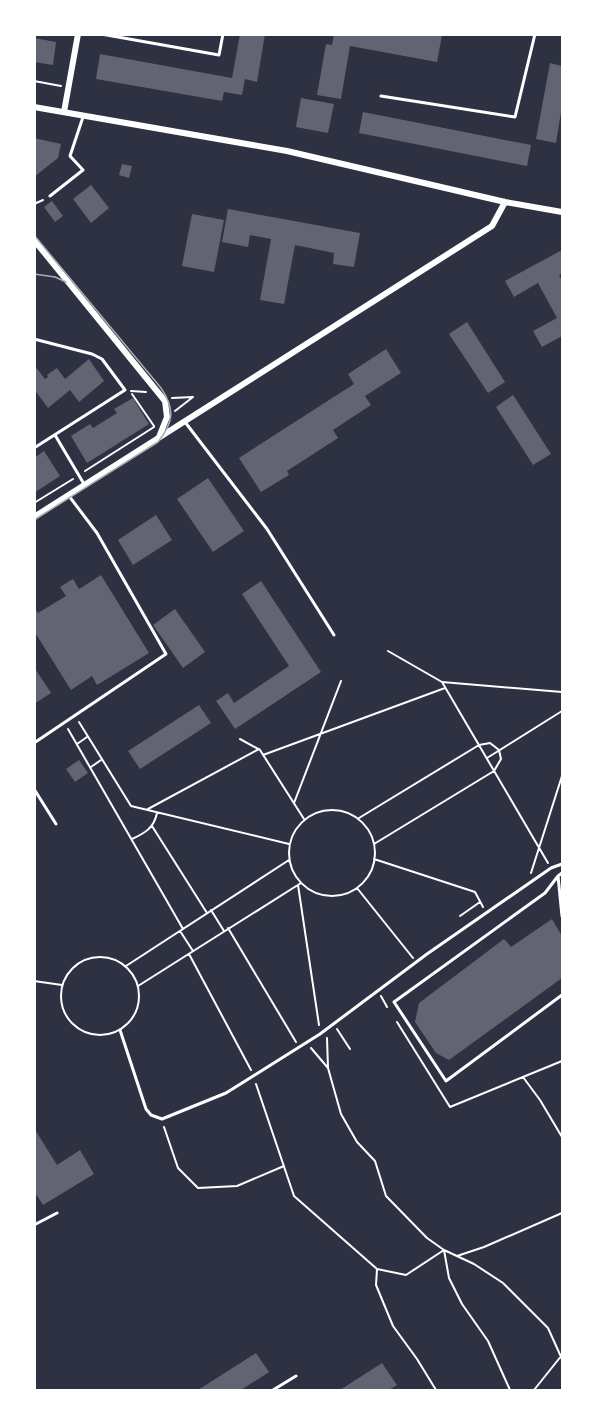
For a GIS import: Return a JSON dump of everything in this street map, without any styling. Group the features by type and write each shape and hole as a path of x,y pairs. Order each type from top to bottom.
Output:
{"street":[{"path":"64,112 78,34"},
{"path":"34,107 287,151 505,202 562,211"},
{"path":"34,517 492,226 505,202"},
{"path":"34,240 162,397 167,407 167,417 158,440"}],"lane":[{"path":"101,34 219,55 223,34"},
{"path":"381,96 515,117 536,34"},
{"path":"50,196 83,170 70,156 83,115"},
{"path":"34,339 92,354 102,359 125,390 34,448"},
{"path":"185,422 267,529 334,634"},
{"path":"55,435 85,485"},
{"path":"34,743 166,654 97,533 69,496"},
{"path":"34,789 56,824"},
{"path":"120,1030 146,1109 151,1115 162,1119 226,1093 307,1043 416,962 551,867 562,864"},
{"path":"562,873 545,893 394,1002 446,1081 562,995"},
{"path":"558,876 562,916"},
{"path":"34,1225 57,1213"},
{"path":"273,1390 296,1376"}],"path":[{"path":"34,81 68,87"},
{"path":"125,390 142,391 162,397 193,397"},
{"path":"34,503 155,427 133,393 124,399"},
{"path":"388,651 442,682 562,692"},
{"path":"294,803 341,681"},
{"path":"442,682 551,867"},
{"path":"263,755 445,688"},
{"path":"487,758 562,711"},
{"path":"75,715 131,806 289,844"},
{"path":"64,723 132,838 193,951"},
{"path":"77,744 88,737"},
{"path":"240,739 259,749 304,819"},
{"path":"359,818 478,745 490,743 499,750 501,759 494,771 374,844"},
{"path":"147,810 259,749"},
{"path":"91,767 102,760"},
{"path":"529,883 538,846 562,776"},
{"path":"299,884 316,893 329,896 343,895 366,880 373,868 374,844 368,828 359,818 347,812 332,809 317,812 304,819 289,844 290,860 299,884 320,1034"},
{"path":"132,838 141,835 152,826 157,813"},
{"path":"152,826 207,913"},
{"path":"374,859 475,892 486,913"},
{"path":"126,966 290,860"},
{"path":"138,986 299,884"},
{"path":"357,888 416,962"},
{"path":"460,916 480,902"},
{"path":"211,910 224,931"},
{"path":"228,928 299,1048"},
{"path":"189,954 254,1076 294,1196 376,1269 406,1275 444,1250"},
{"path":"89,958 115,959 134,975 140,999 129,1023 120,1030 106,1035 93,1035 81,1031 70,1023 63,1011 62,986 72,969 89,958"},
{"path":"34,981 62,986"},
{"path":"334,1024 350,1049"},
{"path":"327,1029 328,1068 341,1114 357,1142 375,1161 386,1196 427,1238 503,1283 548,1328 562,1357 534,1390"},
{"path":"307,1043 328,1068"},
{"path":"523,1077 562,1137"},
{"path":"162,1119 178,1168 198,1188 237,1186 284,1166"},
{"path":"457,1256 562,1213"},
{"path":"444,1250 453,1287 488,1341 510,1390"},
{"path":"376,1269 376,1286 393,1326 436,1390"}],"building":[{"path":"240,34 265,34 257,82 245,79 242,95 224,92 222,101 96,79 100,54 232,78"},
{"path":"334,34 442,35 437,62 350,46 341,99 317,95 326,44 332,45"},
{"path":"34,38 56,42 53,65 34,62"},
{"path":"550,63 562,66 562,106 556,143 536,139"},
{"path":"301,98 334,104 328,133 296,127"},
{"path":"363,112 531,145 527,166 359,133"},
{"path":"34,138 61,144 58,158 34,177"},
{"path":"122,164 132,166 129,178 119,175"},
{"path":"91,185 109,208 91,223 73,199"},
{"path":"52,201 63,216 55,222 44,207"},
{"path":"228,209 360,233 354,267 333,264 334,253 295,245 284,304 260,300 271,239 250,235 248,247 222,242"},
{"path":"192,214 224,220 214,272 182,266"},
{"path":"562,250 562,274 559,275 562,281 562,336 542,347 533,331 557,318 538,283 514,297 505,281"},
{"path":"467,322 505,382 488,393 449,334"},
{"path":"386,349 401,373 365,396 371,405 333,430 338,438 287,471 289,475 261,492 239,458 354,384 348,374"},
{"path":"89,359 104,381 79,402 70,390 48,408 34,389 34,365 45,379 57,368 65,379"},
{"path":"513,395 551,454 533,465 496,407"},
{"path":"133,398 149,424 87,463 71,436 90,424 93,428 117,413 114,409"},
{"path":"44,451 60,476 34,493 34,458"},
{"path":"208,478 244,531 213,552 177,499"},
{"path":"156,515 172,540 133,565 118,540"},
{"path":"101,575 149,653 97,685 92,676 71,690 34,631 34,607 38,613 66,596 60,587 73,579 79,589"},
{"path":"261,581 321,672 235,729 216,701 228,693 234,703 289,666 242,594"},
{"path":"175,609 205,652 183,668 153,625"},
{"path":"34,667 51,693 34,704"},
{"path":"199,705 211,723 140,769 128,751"},
{"path":"79,760 88,773 75,782 66,769"},
{"path":"552,919 562,936 562,978 449,1060 436,1053 415,1022 419,1003 504,939 511,947"},
{"path":"34,1128 57,1165 80,1150 94,1174 43,1205 34,1191"},
{"path":"256,1353 269,1372 241,1390 198,1390"},
{"path":"382,1363 397,1385 389,1390 340,1390"}],"tram line":[{"path":"34,235 161,388 169,402 171,415 170,422 158,442 34,520"},
{"path":"34,274 55,277 66,282"}]}
